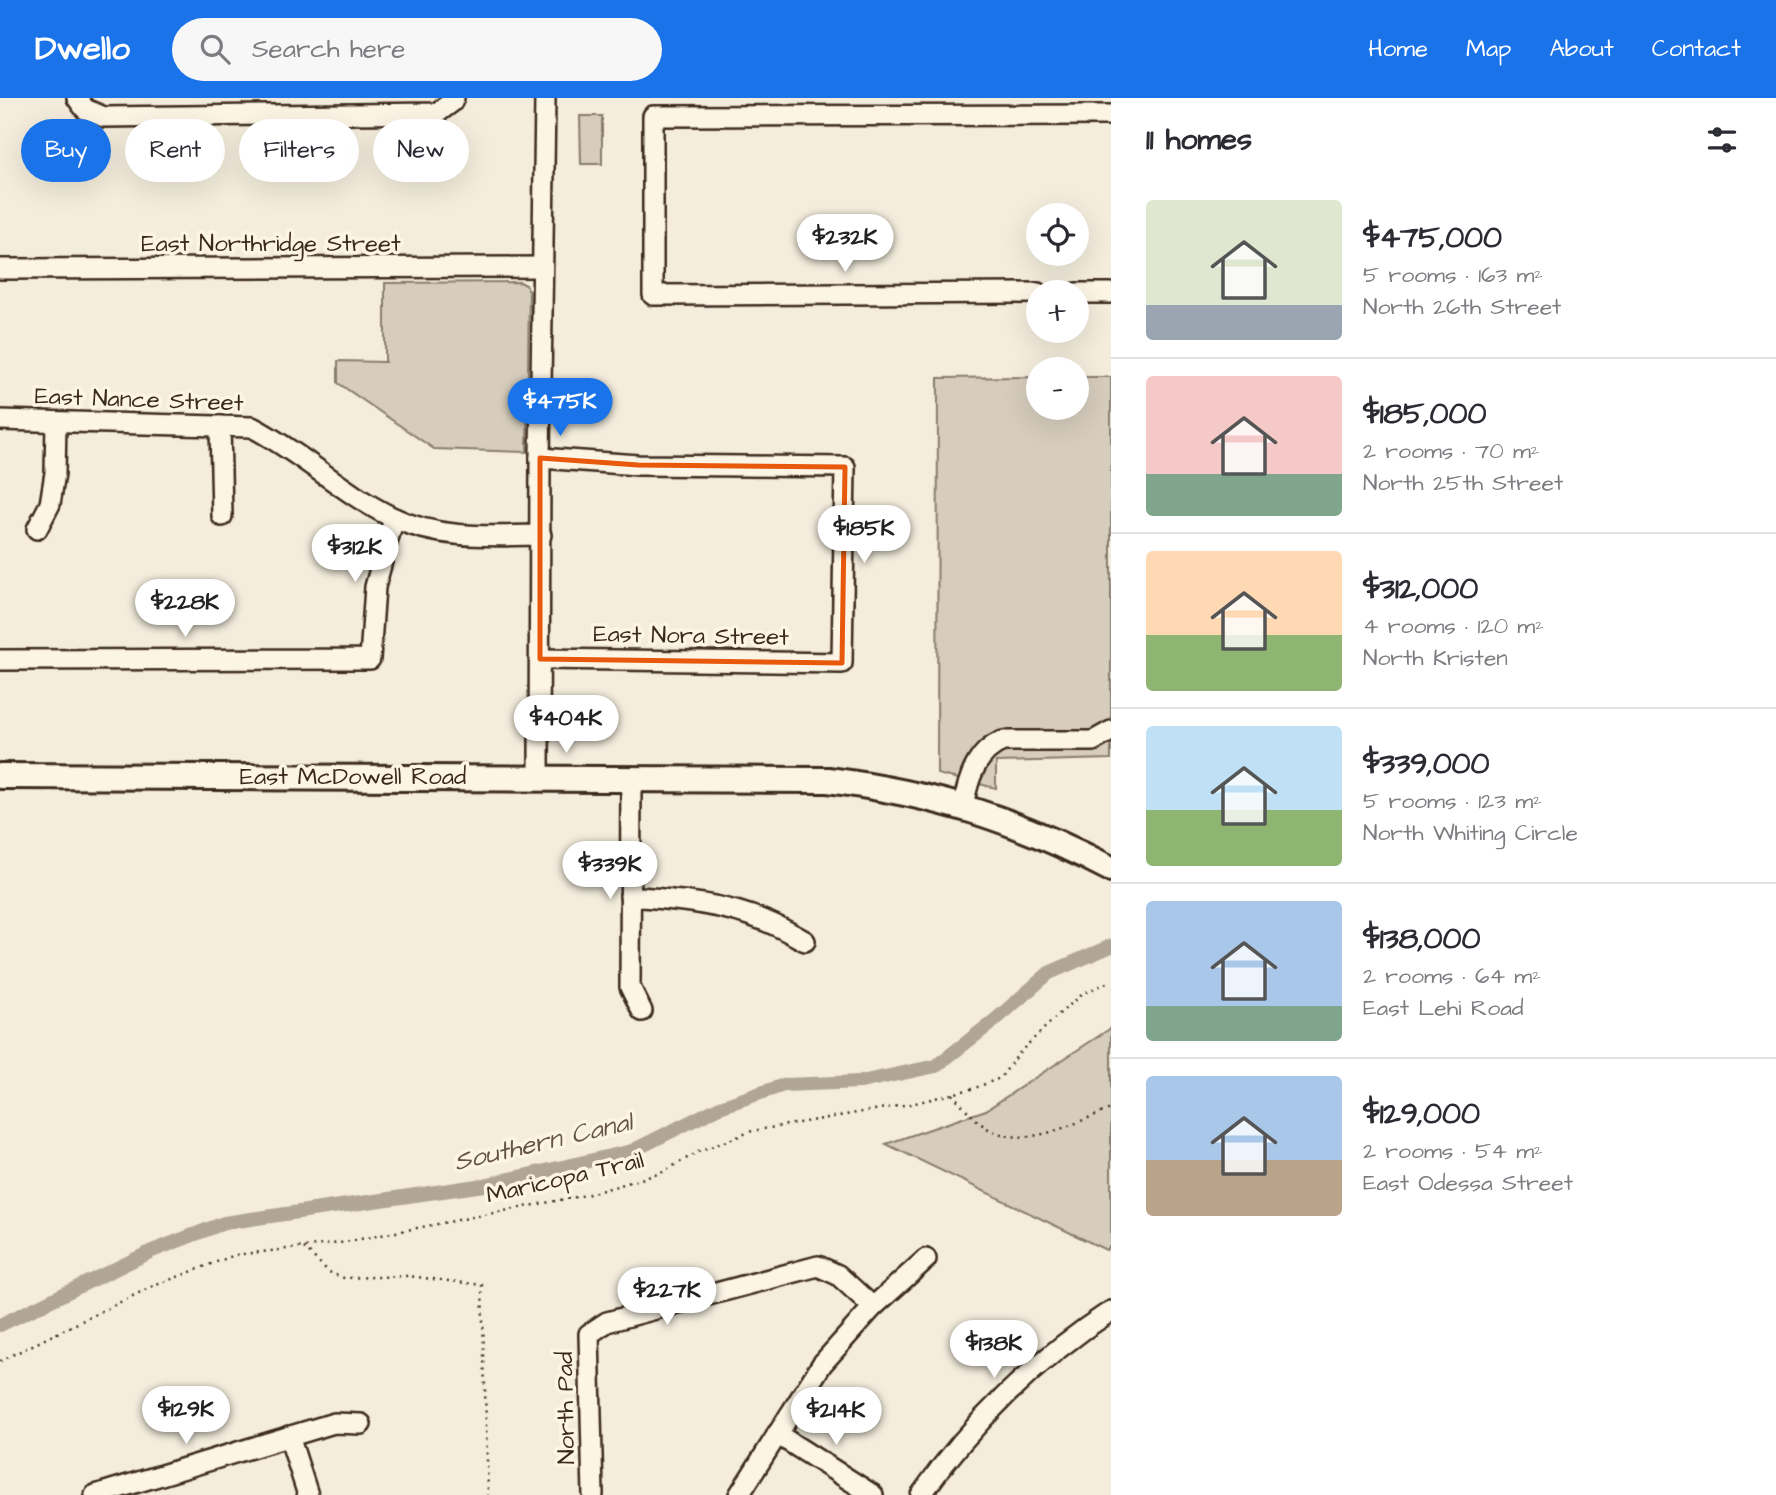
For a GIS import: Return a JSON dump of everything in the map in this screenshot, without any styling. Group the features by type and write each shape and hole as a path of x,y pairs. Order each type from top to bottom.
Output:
{"main road":[{"name":"East McDowell Road","path":"0,776 828,780 904,791 963,806 1034,831 1111,869"}],"street":[{"path":"539,778 545,98"},
{"path":"81,104 104,117 205,108 437,113 453,100"},
{"path":"1026,293 653,295 653,116 1111,115"},
{"name":"East Northridge Street","path":"0,269 542,267"},
{"path":"1089,293 1111,293"},
{"name":"East Nance Street","path":"0,420 252,428 279,441 338,484 394,518 433,531 472,536 541,535"},
{"path":"37,529 50,505 55,473 55,422"},
{"path":"220,426 222,516"},
{"name":"East Nora Street","path":"540,458 638,466 845,467 842,663 540,659"},
{"path":"0,660 369,659 375,587 394,518"},
{"path":"963,806 967,786 980,758 990,746 1003,741 1093,741 1111,731"},
{"path":"631,779 631,987 642,1011"},
{"path":"631,896 693,901 734,910 768,921 804,941"},
{"path":"739,1495 822,1364 873,1307 926,1259"},
{"name":"North Pad","path":"593,1495 589,1334 607,1322 818,1266 838,1275 873,1307"},
{"path":"921,1495 966,1437 1003,1398 1046,1359 1111,1311"},
{"path":"95,1495 334,1423 361,1424"},
{"path":"777,1434 873,1495"},
{"path":"289,1436 308,1495"}],"path":[{"name":"Maricopa Trail","path":"0,1361 151,1287 236,1255 340,1243 586,1195 661,1173 698,1153 751,1131 915,1103 975,1088 1000,1078 1021,1051 1059,1014 1084,993 1111,981"},
{"path":"951,1094 985,1127 1012,1138 1032,1138 1111,1109"},
{"path":"303,1247 329,1272 344,1278 408,1276 482,1285 488,1495"}],"highlighted area":[{"path":"540,458 638,465 845,467 842,663 540,659"}],"shaded area":[{"path":"580,116 602,116 602,164 581,164"},
{"path":"520,282 526,285 529,292 527,452 434,449 338,383 338,361 385,362 385,283"},
{"path":"1026,377 1026,420 1089,420 1089,377 1111,377 1111,759 996,762 996,788 937,774 938,378"},
{"path":"1111,1028 1111,1245 1106,1250 886,1144 986,1110"}],"waterway":[{"name":"Southern Canal","path":"0,1325 152,1251 224,1223 484,1185 632,1151 720,1107 784,1085 861,1082 936,1066 994,1021 1049,973 1111,946"}]}
